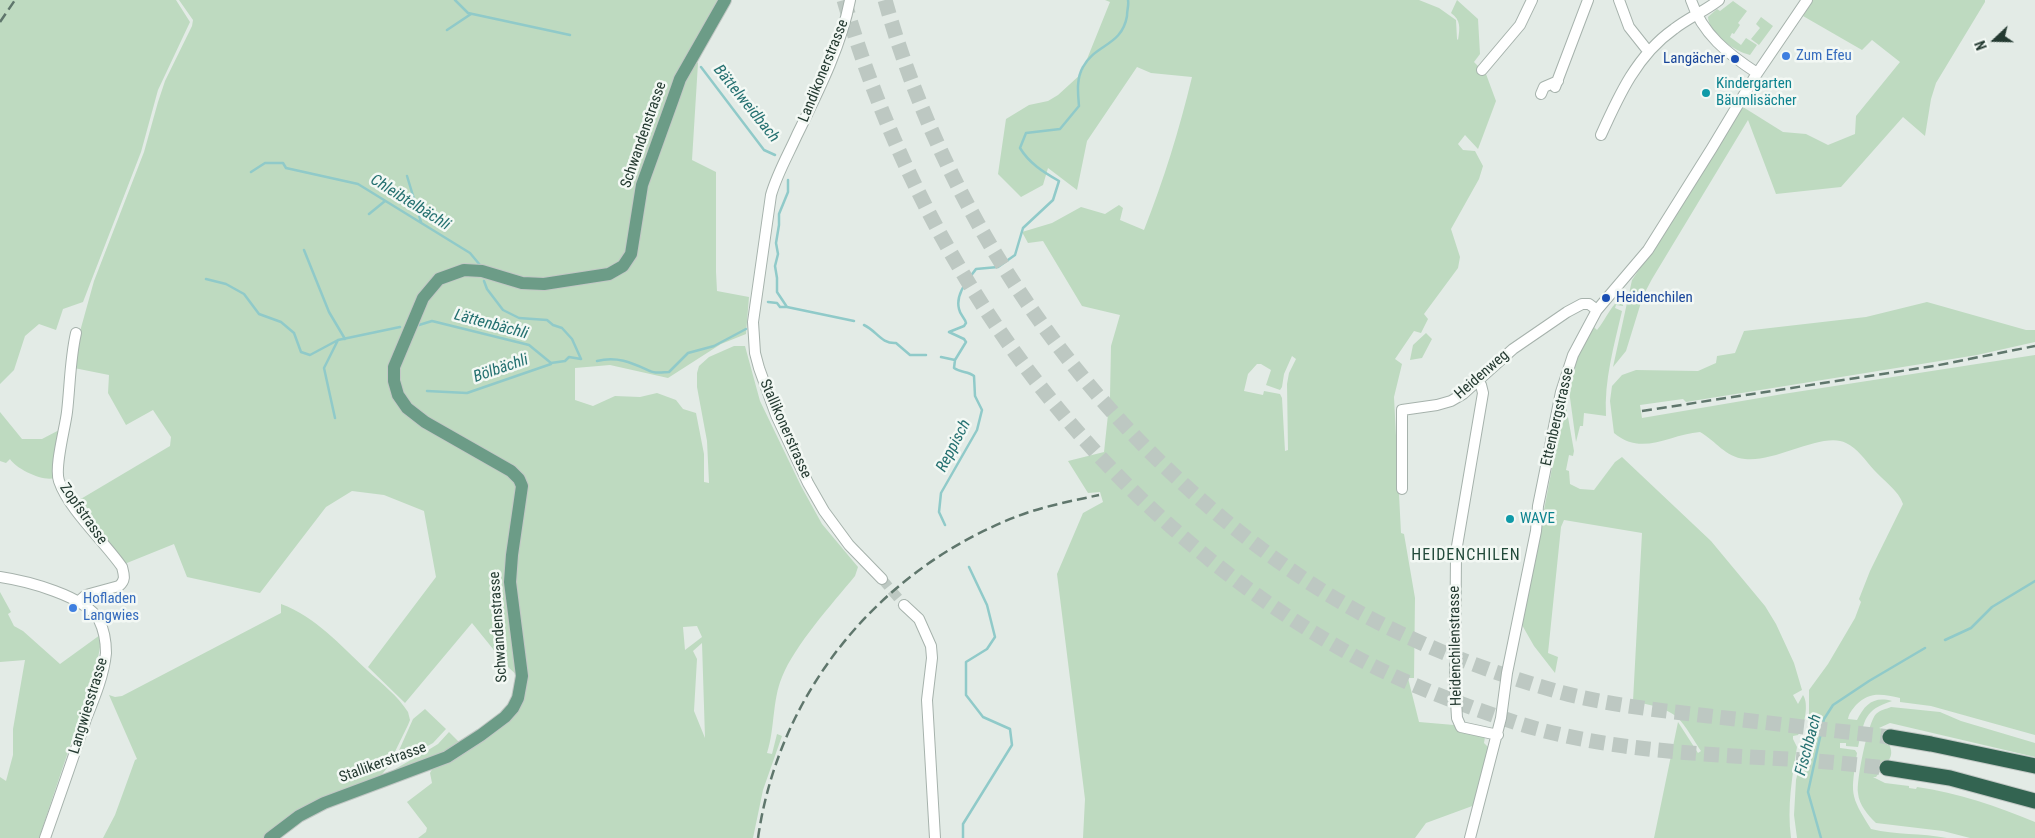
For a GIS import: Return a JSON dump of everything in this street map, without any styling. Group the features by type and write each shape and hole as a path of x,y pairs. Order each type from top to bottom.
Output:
{"highway":[{"path":"1890,737 1998,758 2035,768"},
{"path":"1887,768 1927,774 1986,787 2035,802"},
{"path":"1986,787 2035,812"}],"main road":[{"name":"Schwandenstrasse","path":"505,717 518,698 522,676 510,582 522,486 519,479 511,471 430,424 408,408 396,389 394,374 396,360 423,298 435,282 445,275 458,271 473,270 522,283 544,284 609,274 624,266 631,254 642,185 675,93 689,62 725,0"},
{"name":"Stallikerstrasse","path":"270,838 299,816 324,803 447,756 468,744 505,717"}],"street":[{"name":"Landikonerstrasse","path":"771,195 775,181 812,104 844,29 850,0"},
{"path":"1482,70 1520,25 1532,0"},
{"path":"1541,94 1544,86 1556,84 1588,0"},
{"path":"1619,0 1629,26 1648,51"},
{"path":"1691,0 1697,16 1715,40 1726,51 1757,74"},
{"path":"1601,135 1626,82 1648,51 1673,29 1697,16 1719,0"},
{"name":"Ettenbergstrasse","path":"1470,838 1498,735 1507,673 1560,399 1573,355 1597,310 1648,250 1757,74 1807,0"},
{"name":"Stallikonerstrasse","path":"771,195 753,322 755,353 759,368 769,400 820,504 849,544 882,579"},
{"name":"Heidenweg","path":"1402,489 1402,410 1451,402 1463,394 1513,348 1567,312 1582,304 1589,304 1597,310"},
{"name":"Zopfstrasse","path":"76,333 71,353 67,412 58,468 59,481 72,503 122,567 124,577 123,583 119,586 86,595 79,602"},
{"name":"Heidenchilenstrasse","path":"1478,380 1482,393 1456,552 1454,683 1457,718 1461,727 1498,735"},
{"name":"Langwiesstrasse","path":"0,577 56,592 79,602 90,610 102,627 106,642 106,656 98,687 45,838"},
{"path":"904,604 919,619 931,646 932,658 927,700 935,838"}],"green space":[{"path":"0,0 176,0 190,22 158,90 141,152 83,302 63,309 56,330 39,324 25,336 14,370 0,384"},
{"path":"179,0 720,0 689,57 698,63 692,160 716,172 717,291 749,297 746,334 721,344 668,378 610,365 575,368 575,400 593,406 615,396 640,397 657,393 676,400 683,409 696,413 704,454 704,482 709,483 707,441 697,387 697,373 699,366 709,357 734,346 745,346 760,401 801,486 822,524 858,567 855,576 805,638 782,677 767,753 772,754 777,734 782,736 763,790 753,838 418,838 426,832 427,828 407,802 432,783 430,773 434,766 478,742 525,683 506,665 472,623 405,703 368,667 436,577 424,511 384,495 352,491 326,507 260,593 187,577 174,544 122,565 74,503 170,446 171,437 153,410 126,425 108,393 109,375 74,368 74,353 94,281 144,152 165,81 192,26 193,20","holes":["697,626 702,637 685,650 683,627","702,643 705,738 694,711 697,659 693,651"]},
{"path":"1105,0 1419,0 1439,8 1456,20 1458,40 1459,25 1457,18 1451,13 1457,0 1478,19 1480,54 1474,62 1486,74 1496,101 1478,149 1465,135 1458,144 1463,150 1475,151 1483,166 1479,179 1451,229 1460,257 1458,268 1424,314 1428,319 1421,333 1414,331 1395,359 1402,364 1394,397 1401,533 1404,534 1415,598 1414,678 1408,678 1419,722 1454,725 1463,732 1485,737 1484,743 1488,747 1475,805 1426,823 1415,838 1083,838 1085,799 1057,574 1083,513 1103,502 1100,492 1088,493 1068,461 1104,452 1110,396 1111,346 1120,315 1082,306 1043,241 1028,243 1022,232 1052,223 1081,207 1105,214 1119,205 1123,208 1120,220 1144,230 1171,155 1192,77 1151,73 1137,67 1087,141 1077,190 1048,168 1043,185 1021,197 998,174 1006,119 1029,105 1048,101 1058,95 1081,74 1110,2","holes":["1292,356 1296,359 1289,373 1287,384 1288,450 1285,451 1282,398 1280,394 1264,391 1263,395 1244,391 1248,374 1257,364 1261,364 1271,370 1266,385 1280,390 1284,374"]},
{"path":"1813,0 1985,0 1985,2 1936,83 1931,99 1925,136 1903,117 1841,187 1776,194 1748,120 1652,279 1643,296 1626,351 1613,367 1632,280 1743,107 1783,132 1806,134 1828,145 1855,134 1856,116 1900,62 1872,40 1862,50 1803,16"},
{"path":"1733,1 1747,11 1738,23 1740,25 1730,37 1741,45 1746,38 1757,45 1750,55 1737,50 1723,41 1709,23 1708,17 1717,9 1720,11"},
{"path":"1761,17 1773,26 1759,45 1751,39 1760,28 1756,24"},
{"path":"1624,296 1623,306 1616,305 1615,308 1622,311 1608,376 1606,416 1584,413 1583,426 1580,426 1576,442 1568,383 1575,361 1591,330 1594,327 1597,330 1612,307"},
{"path":"1927,302 2026,330 2035,330 2035,342 1977,355 1686,402 1683,399 1640,405 1642,418 2035,355 2035,735 1931,706 1900,702 1900,698 1882,695 1866,697 1856,705 1848,719 1857,720 1863,710 1875,701 1892,701 1876,708 1867,717 1858,747 1846,746 1846,743 1840,743 1840,748 1855,750 1857,753 1853,786 1855,800 1864,817 1871,829 1947,838 1797,838 1794,815 1796,780 1801,759 1809,741 1809,690 1828,664 1855,618 1861,602 1859,599 1870,571 1903,504 1901,499 1858,451 1846,443 1836,440 1812,444 1757,459 1745,459 1726,452 1700,432 1646,444 1625,440 1614,433 1610,401 1612,386 1622,375 1636,370 1698,371 1716,363 1717,356 1735,353 1744,331 1866,317"},
{"path":"1426,333 1432,339 1422,358 1410,360 1413,345"},
{"path":"1565,400 1574,451 1573,456 1569,455 1566,470 1569,471 1570,484 1580,489 1594,490 1615,462 1622,457 1711,541 1765,606 1776,624 1794,663 1802,690 1793,695 1798,704 1803,695 1806,703 1803,726 1798,735 1793,736 1797,747 1790,803 1791,838 1654,838 1678,722 1698,753 1701,751 1687,729 1675,716 1668,711 1633,701 1642,533 1564,520 1561,527 1548,653 1558,657 1555,673 1534,646 1522,625"},
{"path":"0,412 22,439 42,439 63,428 54,478 49,479 31,474 18,467 10,459 6,463 0,461"},
{"path":"0,592 11,612 8,614 14,626 23,631 60,664 100,635 96,669 39,838 0,838 0,777 6,781 13,755 13,729 25,660 0,662"},
{"path":"281,604 305,616 327,632 389,690 408,712 410,720 387,768 379,778 264,838 103,838 115,815 137,759 109,695 115,697 122,696 281,613"},
{"path":"1891,707 1940,712 1961,721 2035,743 2035,757 1890,723 1879,728 1883,729 1890,745 1890,758 1876,777 1873,777 1885,783 1962,796 2006,811 2035,822 2035,838 1970,838 1943,831 1876,823 1860,802 1858,793 1859,777 1866,739 1873,719 1876,714"},
{"path":"425,709 446,729 433,743 392,766 413,719"},
{"path":"449,732 461,744 388,773 438,744"}],"waterway":[{"path":"455,0 468,13 570,35"},
{"name":"Reppisch","path":"945,525 939,512 941,493 977,430 982,410 975,396 974,376 954,368 955,360 966,342 964,339 949,332 964,326 966,323 960,313 959,298 966,283 976,269 998,267 1015,255 1023,228 1053,200 1059,181 1037,167 1020,148 1026,133 1060,129 1079,106 1079,76 1083,67 1088,59 1120,33 1127,16 1128,0"},
{"path":"447,30 471,14"},
{"name":"Bättelweidbach","path":"701,67 764,150 775,155"},
{"name":"Chleibtelbächli","path":"251,172 265,163 283,163 286,168 358,184 470,253 480,265"},
{"path":"407,176 421,222"},
{"name":"Bättelweidbach","path":"788,180 788,192 779,214 776,243 778,254 775,266 777,292 787,307 854,321"},
{"path":"369,214 385,201"},
{"path":"304,250 329,312 345,339"},
{"path":"206,279 226,284 244,294 259,314 281,322 294,333 301,352 310,355 338,340"},
{"name":"Chleibtelbächli","path":"484,281 487,289 503,310 519,318 547,320 553,325 562,328 572,339 581,359"},
{"name":"Lättenbächli","path":"768,302 777,303 780,307 787,307"},
{"name":"Lättenbächli","path":"419,325 432,321 529,345 551,363 565,361 569,357 581,359"},
{"name":"Bättelweidbach","path":"864,325 886,341 896,343 910,355 926,355"},
{"name":"Lättenbächli","path":"335,418 324,368 338,340 400,327"},
{"name":"Lättenbächli","path":"597,361 612,359 631,363 652,372 669,372 688,353 714,346 746,329"},
{"name":"Bättelweidbach","path":"941,357 955,360"},
{"name":"Bölbächli","path":"427,391 467,393 551,364"},
{"name":"Reppisch","path":"963,838 963,824 1012,745 1010,729 983,717 966,695 966,662 987,649 995,637 987,605 969,567"},
{"name":"Fischbach","path":"1945,640 1971,628 1992,607 2035,581"},
{"name":"Fischbach","path":"1821,838 1808,792 1824,719 1833,705 1925,648"}],"tunnel":[{"path":"844,0 878,101 921,198 974,291 1034,379 1103,460 1180,534 1264,600 1354,656 1393,676 1475,709 1552,733 1623,746 1659,750 1887,768"},
{"path":"885,0 913,86 950,170 993,250 1044,326 1100,398 1163,465 1231,525 1304,579 1363,614 1425,645 1490,670 1556,691 1594,700 1671,712 1890,737"},
{"path":"882,579 904,605"}],"railway":[{"path":"0,22 15,0"},
{"path":"1642,411 1934,366 2035,346"},
{"path":"758,838 770,784 788,733 813,685 844,642 881,602 922,568 968,539 1028,512 1099,495"}],"place":[{"name":"Zum Efeu","path":"1786,56"},
{"name":"Langächer","path":"1735,59"},
{"name":"Kindergarten Bäumlisächer","path":"1706,93"},
{"name":"Heidenchilen","path":"1606,298"},
{"name":"WAVE","path":"1510,519"},
{"name":"Hofladen Langwies","path":"73,608"}],"district":[{"name":"HEIDENCHILEN","path":"1466,556"}]}
